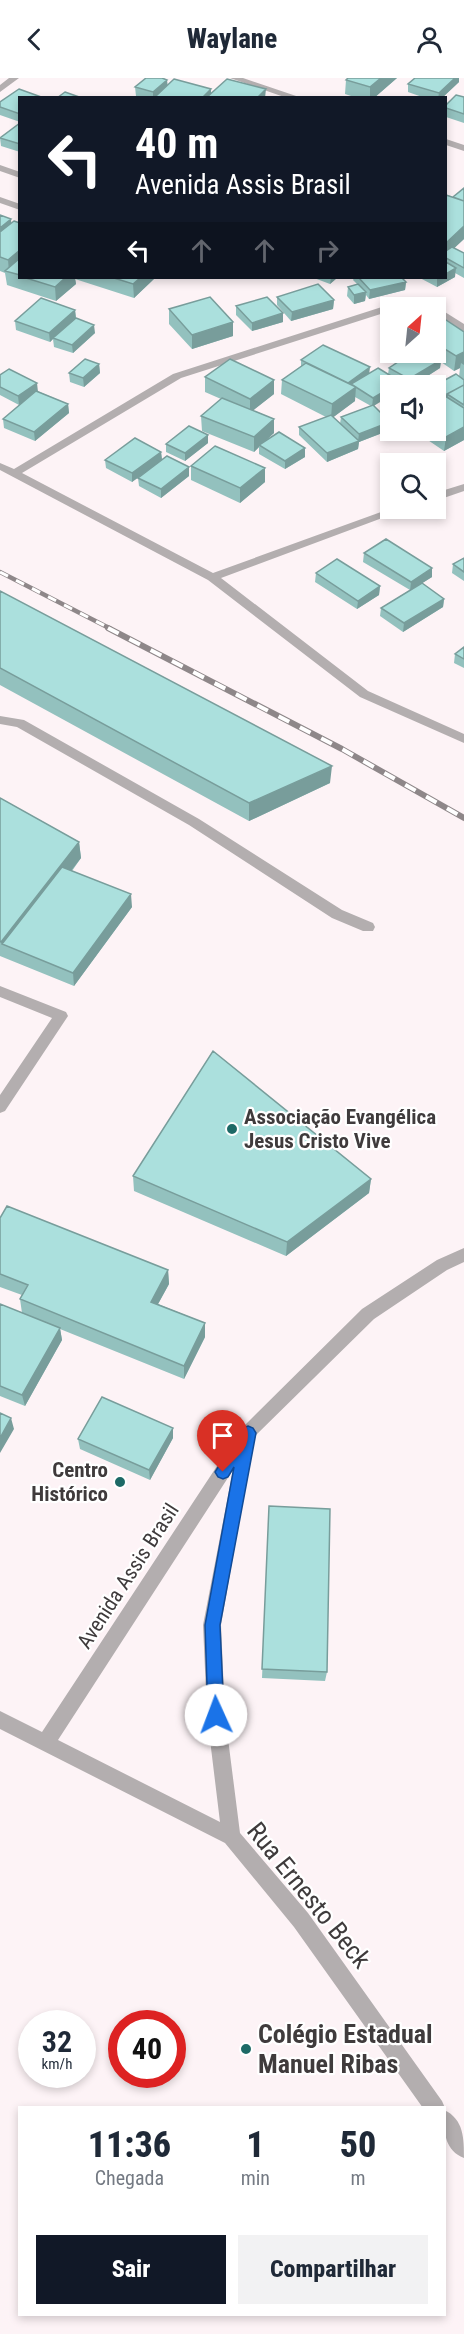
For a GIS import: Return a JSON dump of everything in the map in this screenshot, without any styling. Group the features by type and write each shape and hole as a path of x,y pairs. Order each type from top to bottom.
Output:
{"street":[{"path":"0,89 14,78"},
{"path":"234,78 292,96"},
{"path":"447,142 463,146"},
{"path":"0,168 18,174"},
{"path":"0,200 18,206"},
{"path":"15,473 177,376 380,310"},
{"path":"446,317 464,329"},
{"path":"0,466 212,577 364,694 464,740"},
{"path":"446,493 464,487"},
{"path":"212,577 380,517"},
{"path":"0,720 20,723 194,822 337,914 368,927"},
{"path":"0,991 61,1016 0,1107"},
{"name":"Avenida Assis Brasil","path":"45,1743 248,1433 368,1314 442,1265 464,1255"},
{"path":"231,1837 216,1715 212,1625 248,1433"},
{"name":"Rua Ernesto Beck","path":"0,1720 231,1837 301,1920 434,2106"},
{"path":"446,2123 464,2148"}],"building":[{"path":"146,78 167,80 153,92 135,87"},
{"path":"348,78 381,78 370,87 346,80"},
{"path":"415,78 455,78 439,93 408,84"},
{"path":"174,79 211,89 204,96 156,96"},
{"path":"227,79 266,89 259,96 208,96"},
{"path":"19,89 38,96 18,96 18,113 0,107 0,102"},
{"path":"65,92 76,96 60,96"},
{"path":"456,95 464,97 464,114 447,108 447,104"},
{"path":"18,124 18,143 0,138"},
{"path":"464,188 464,201 453,197"},
{"path":"447,195 464,201 464,226 447,242"},
{"path":"0,215 11,219 0,228"},
{"path":"14,221 18,222 18,252 8,260 0,257 0,232"},
{"path":"452,247 464,253 464,268 447,259 447,250"},
{"path":"18,260 18,274 5,271"},
{"path":"447,263 456,268 447,273"},
{"path":"29,279 64,279 55,287"},
{"path":"117,279 139,279 133,284"},
{"path":"360,279 403,279 406,282 370,290"},
{"path":"318,284 334,300 292,312 277,297"},
{"path":"358,284 366,292 354,295 348,287"},
{"path":"210,297 233,322 192,335 169,309"},
{"path":"267,297 283,313 252,323 236,306"},
{"path":"41,298 75,310 49,333 15,321"},
{"path":"76,318 94,325 72,345 53,338"},
{"path":"446,320 464,332 464,352 456,356 446,350"},
{"path":"323,345 370,367 348,383 301,360"},
{"path":"85,359 99,364 83,378 69,373"},
{"path":"230,359 274,380 250,399 205,377"},
{"path":"306,363 356,387 332,404 282,380"},
{"path":"396,363 436,363 416,375 402,375 389,368"},
{"path":"378,368 390,375 380,375 380,394 373,398 351,384"},
{"path":"9,369 37,383 18,396 0,387 0,375"},
{"path":"456,374 464,380 464,385 447,396 446,379"},
{"path":"464,385 464,405 447,394"},
{"path":"36,391 68,404 34,432 3,419"},
{"path":"446,397 464,408 464,427 446,437"},
{"path":"222,398 274,419 254,437 201,416"},
{"path":"373,405 380,412 380,426 359,434 341,417"},
{"path":"331,415 359,441 327,453 299,427"},
{"path":"189,426 208,435 185,453 166,444"},
{"path":"279,432 305,448 285,461 259,445"},
{"path":"135,438 161,452 132,473 105,460"},
{"path":"215,446 265,468 240,488 191,466"},
{"path":"167,456 189,467 161,489 138,478"},
{"path":"386,539 432,568 411,582 364,553"},
{"path":"464,558 464,572 453,564"},
{"path":"337,559 380,586 358,601 316,573"},
{"path":"422,583 444,599 404,623 381,608"},
{"path":"0,591 332,766 249,803 0,668"},
{"path":"464,647 464,659 455,654"},
{"path":"0,798 79,842 1,942 0,941"},
{"path":"62,867 131,894 73,973 2,944"},
{"name":"Associação Evangélica Jesus Cristo Vive","path":"213,1051 371,1179 287,1242 133,1176"},
{"path":"7,1206 168,1270 151,1302 205,1323 184,1366 20,1299 28,1285 0,1274 0,1218"},
{"path":"0,1304 60,1328 22,1395 0,1386"},
{"path":"102,1397 173,1428 149,1470 78,1439"},
{"path":"0,1413 11,1418 0,1438"},
{"path":"269,1506 330,1509 327,1672 262,1669"}],"railway":[{"path":"0,572 111,629"},
{"path":"108,628 342,749 464,818"}],"place":[{"name":"Associação Evangélica Jesus Cristo Vive","path":"232,1129"},
{"name":"Centro Histórico","path":"120,1482"},
{"name":"Colégio Estadual Manuel Ribas","path":"246,2049"}],"route":[{"path":"216,1715 212,1625 248,1433 223,1472"}]}
